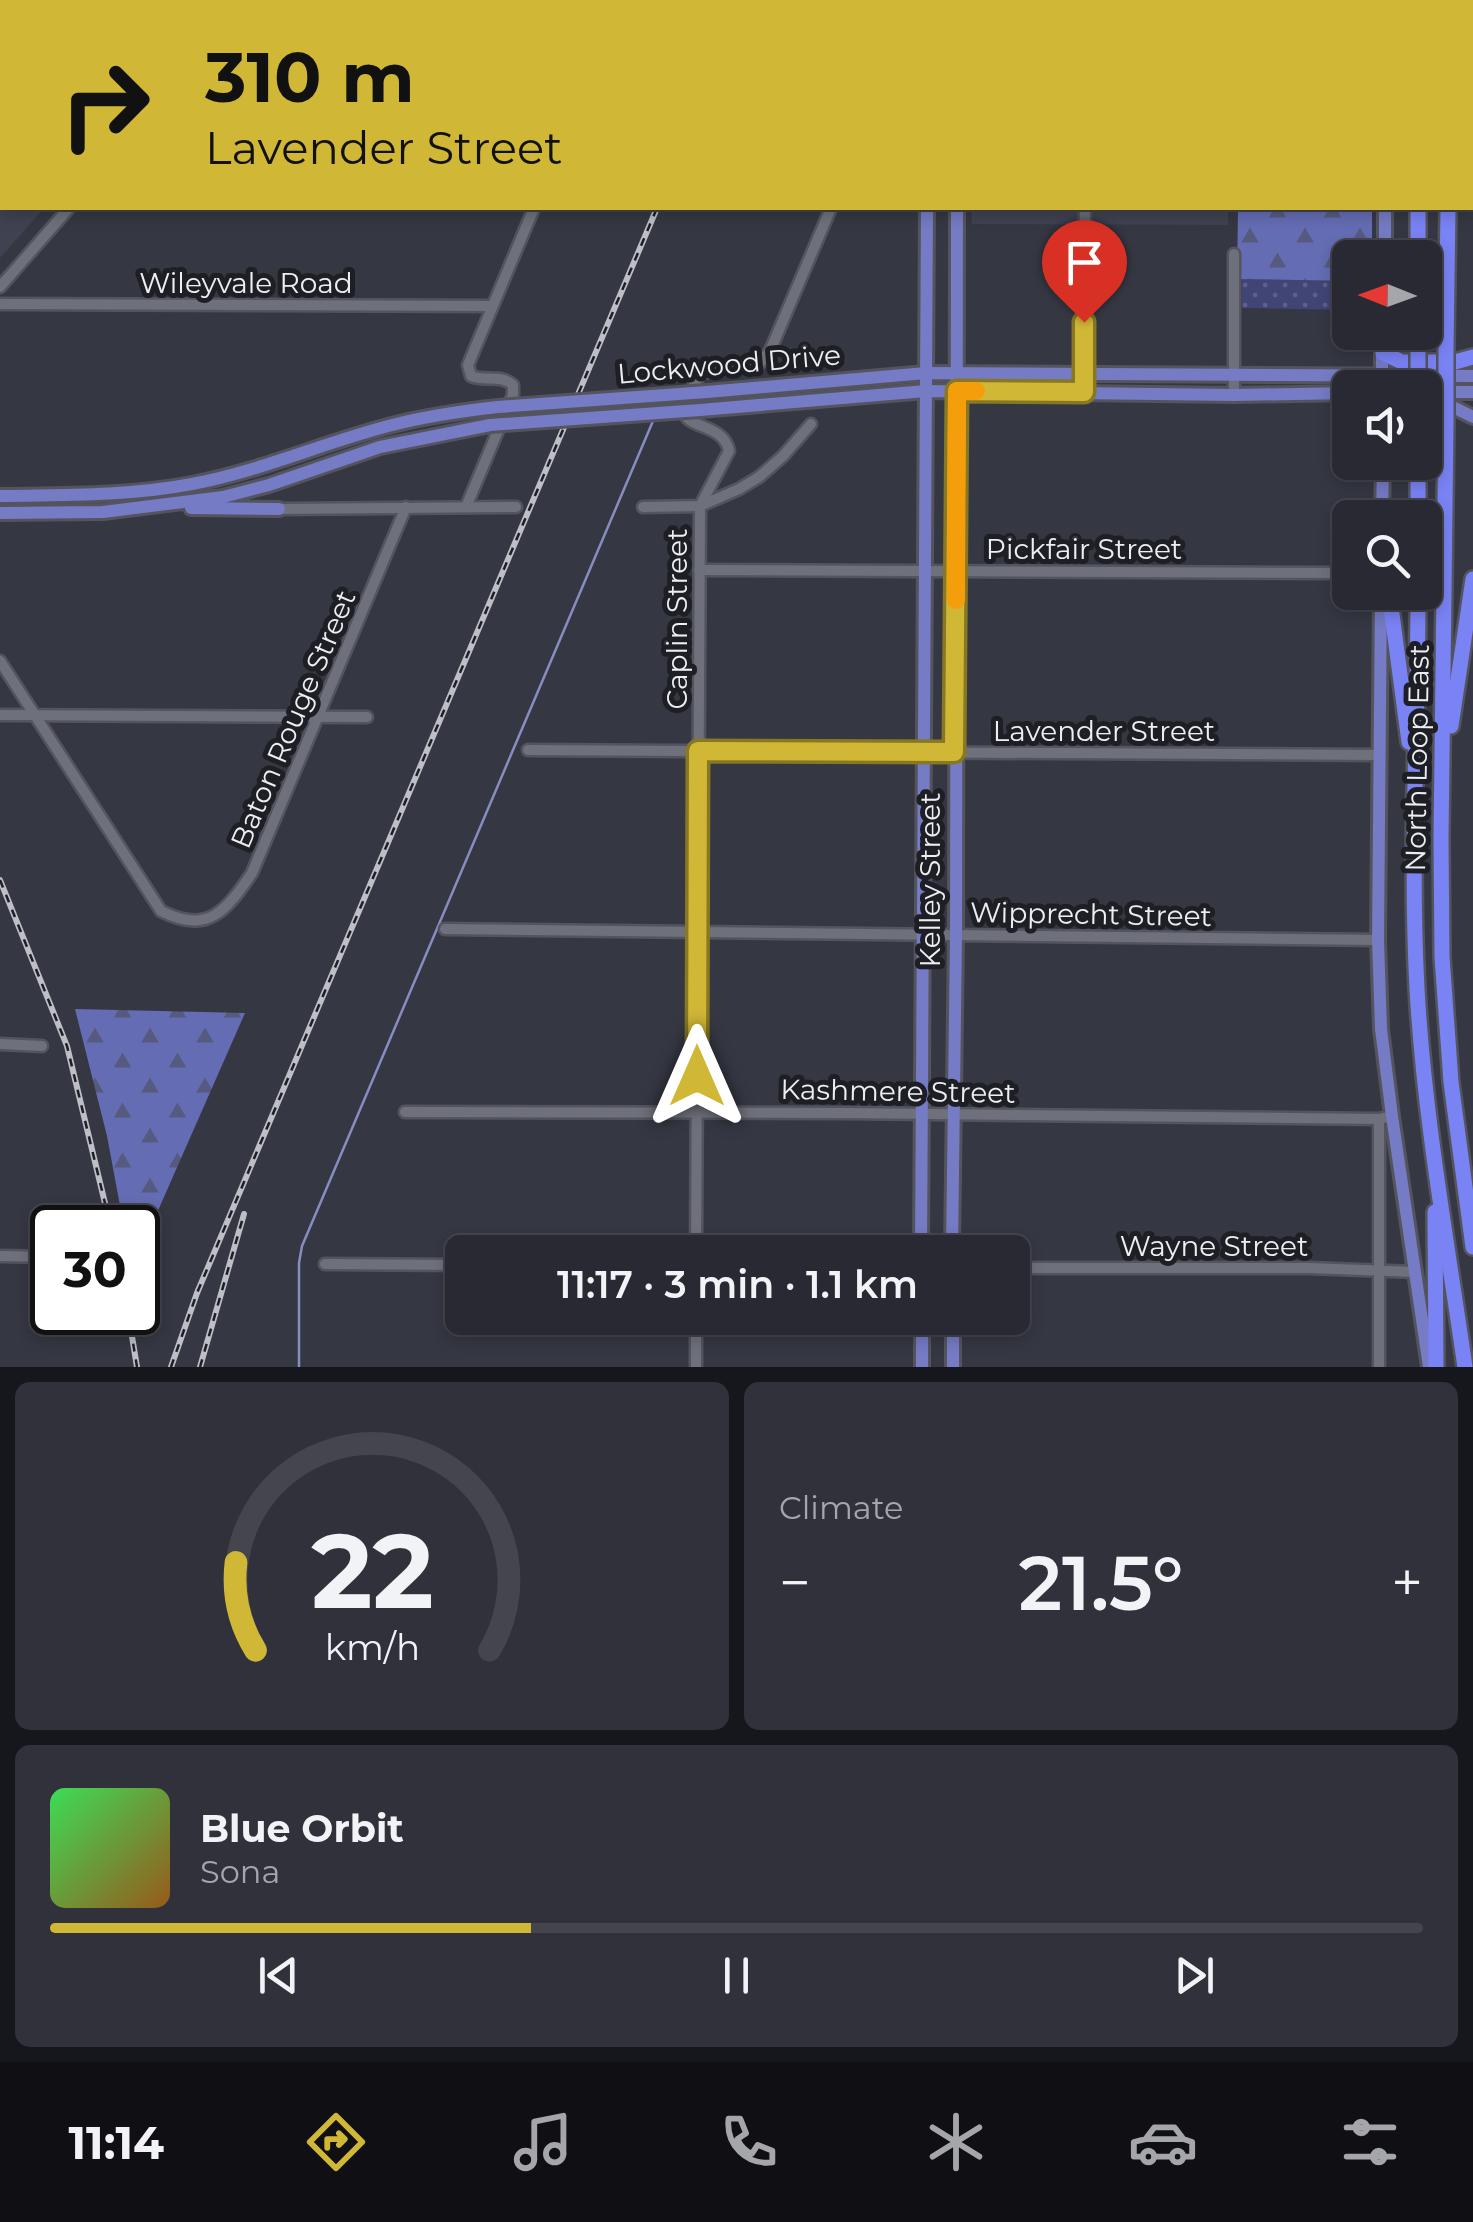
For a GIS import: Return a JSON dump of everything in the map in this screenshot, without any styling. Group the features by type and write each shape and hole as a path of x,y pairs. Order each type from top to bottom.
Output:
{"highway":[{"path":"1418,210 1418,240"},
{"name":"North Loop East","path":"1448,210 1442,957 1448,1052 1473,1248"},
{"path":"1382,353 1402,362 1473,358"},
{"path":"1443,784 1473,579"},
{"path":"1391,610 1416,772"},
{"name":"North Loop East","path":"1418,610 1414,873 1417,988 1434,1153 1466,1367"},
{"path":"1458,1142 1473,1204"},
{"path":"1433,1367 1434,1153"}],"main road":[{"name":"Kelley Street","path":"922,1235 926,210"},
{"name":"Kelley Street","path":"952,1235 957,210"},
{"path":"1385,210 1385,240"},
{"path":"1382,353 1382,370"},
{"name":"Lockwood Drive","path":"0,496 112,494 192,484 390,425 498,407 926,373 1332,379"},
{"name":"Lockwood Drive","path":"1442,378 1473,376"},
{"name":"Lockwood Drive","path":"0,513 103,512 231,494 380,448 490,425 926,391 1332,393"},
{"path":"1442,392 1473,392"},
{"path":"1442,408 1455,408 1473,416"},
{"path":"225,476 231,494"},
{"path":"269,485 268,496 278,509"},
{"path":"30,496 30,513"},
{"path":"149,508 278,509"},
{"path":"1381,610 1378,940 1385,1118 1433,1367"},
{"path":"922,1335 922,1367"},
{"path":"952,1335 953,1367"}],"street":[{"path":"0,287 67,210"},
{"path":"466,507 513,394 508,381 476,378 468,371 470,358 533,210"},
{"name":"Caplin Street","path":"696,1235 700,506 729,451 722,435 693,422 684,409 697,378 707,371 759,364 770,351 829,210"},
{"path":"1084,210 1084,392"},
{"path":"1234,254 1234,394"},
{"name":"Wileyvale Road","path":"0,304 492,306"},
{"path":"643,507 700,506 739,489 783,456 811,424"},
{"name":"Baton Rouge Street","path":"35,715 161,910 180,921 204,920 222,911 252,873 406,506"},
{"path":"278,509 516,507"},
{"name":"Pickfair Street","path":"699,570 1332,573"},
{"path":"0,661 35,715"},
{"path":"0,715 367,718"},
{"name":"Lavender Street","path":"528,750 1380,755"},
{"name":"Wipprecht Street","path":"444,929 1378,940"},
{"path":"0,1044 42,1046"},
{"name":"Kashmere Street","path":"404,1112 1385,1118"},
{"path":"1379,1367 1385,1118"},
{"path":"0,1256 30,1257"},
{"path":"325,1264 445,1265"},
{"name":"Wayne Street","path":"1030,1268 1416,1272"},
{"path":"696,1335 696,1367"}],"shaded area":[{"path":"0,210 42,210 0,258"},
{"path":"971,210 1228,210 1228,225 972,224"},
{"path":"1242,279 1332,281 1332,310 1242,308"}],"green space":[{"path":"1238,210 1372,210 1372,240 1332,240 1332,281 1237,279"},
{"path":"75,1009 245,1013 160,1206 120,1205"}],"waterway":[{"path":"299,1367 302,1246 653,421"}],"railway":[{"path":"171,1367 197,1293 656,210"},
{"path":"0,880 67,1046 105,1205"},
{"path":"200,1367 244,1214"},
{"path":"132,1335 137,1367"}],"slow traffic":[{"path":"956,600 957,391 976,391"}],"route":[{"path":"697,1076 698,751 954,752 957,391 1084,392 1084,322"}]}
